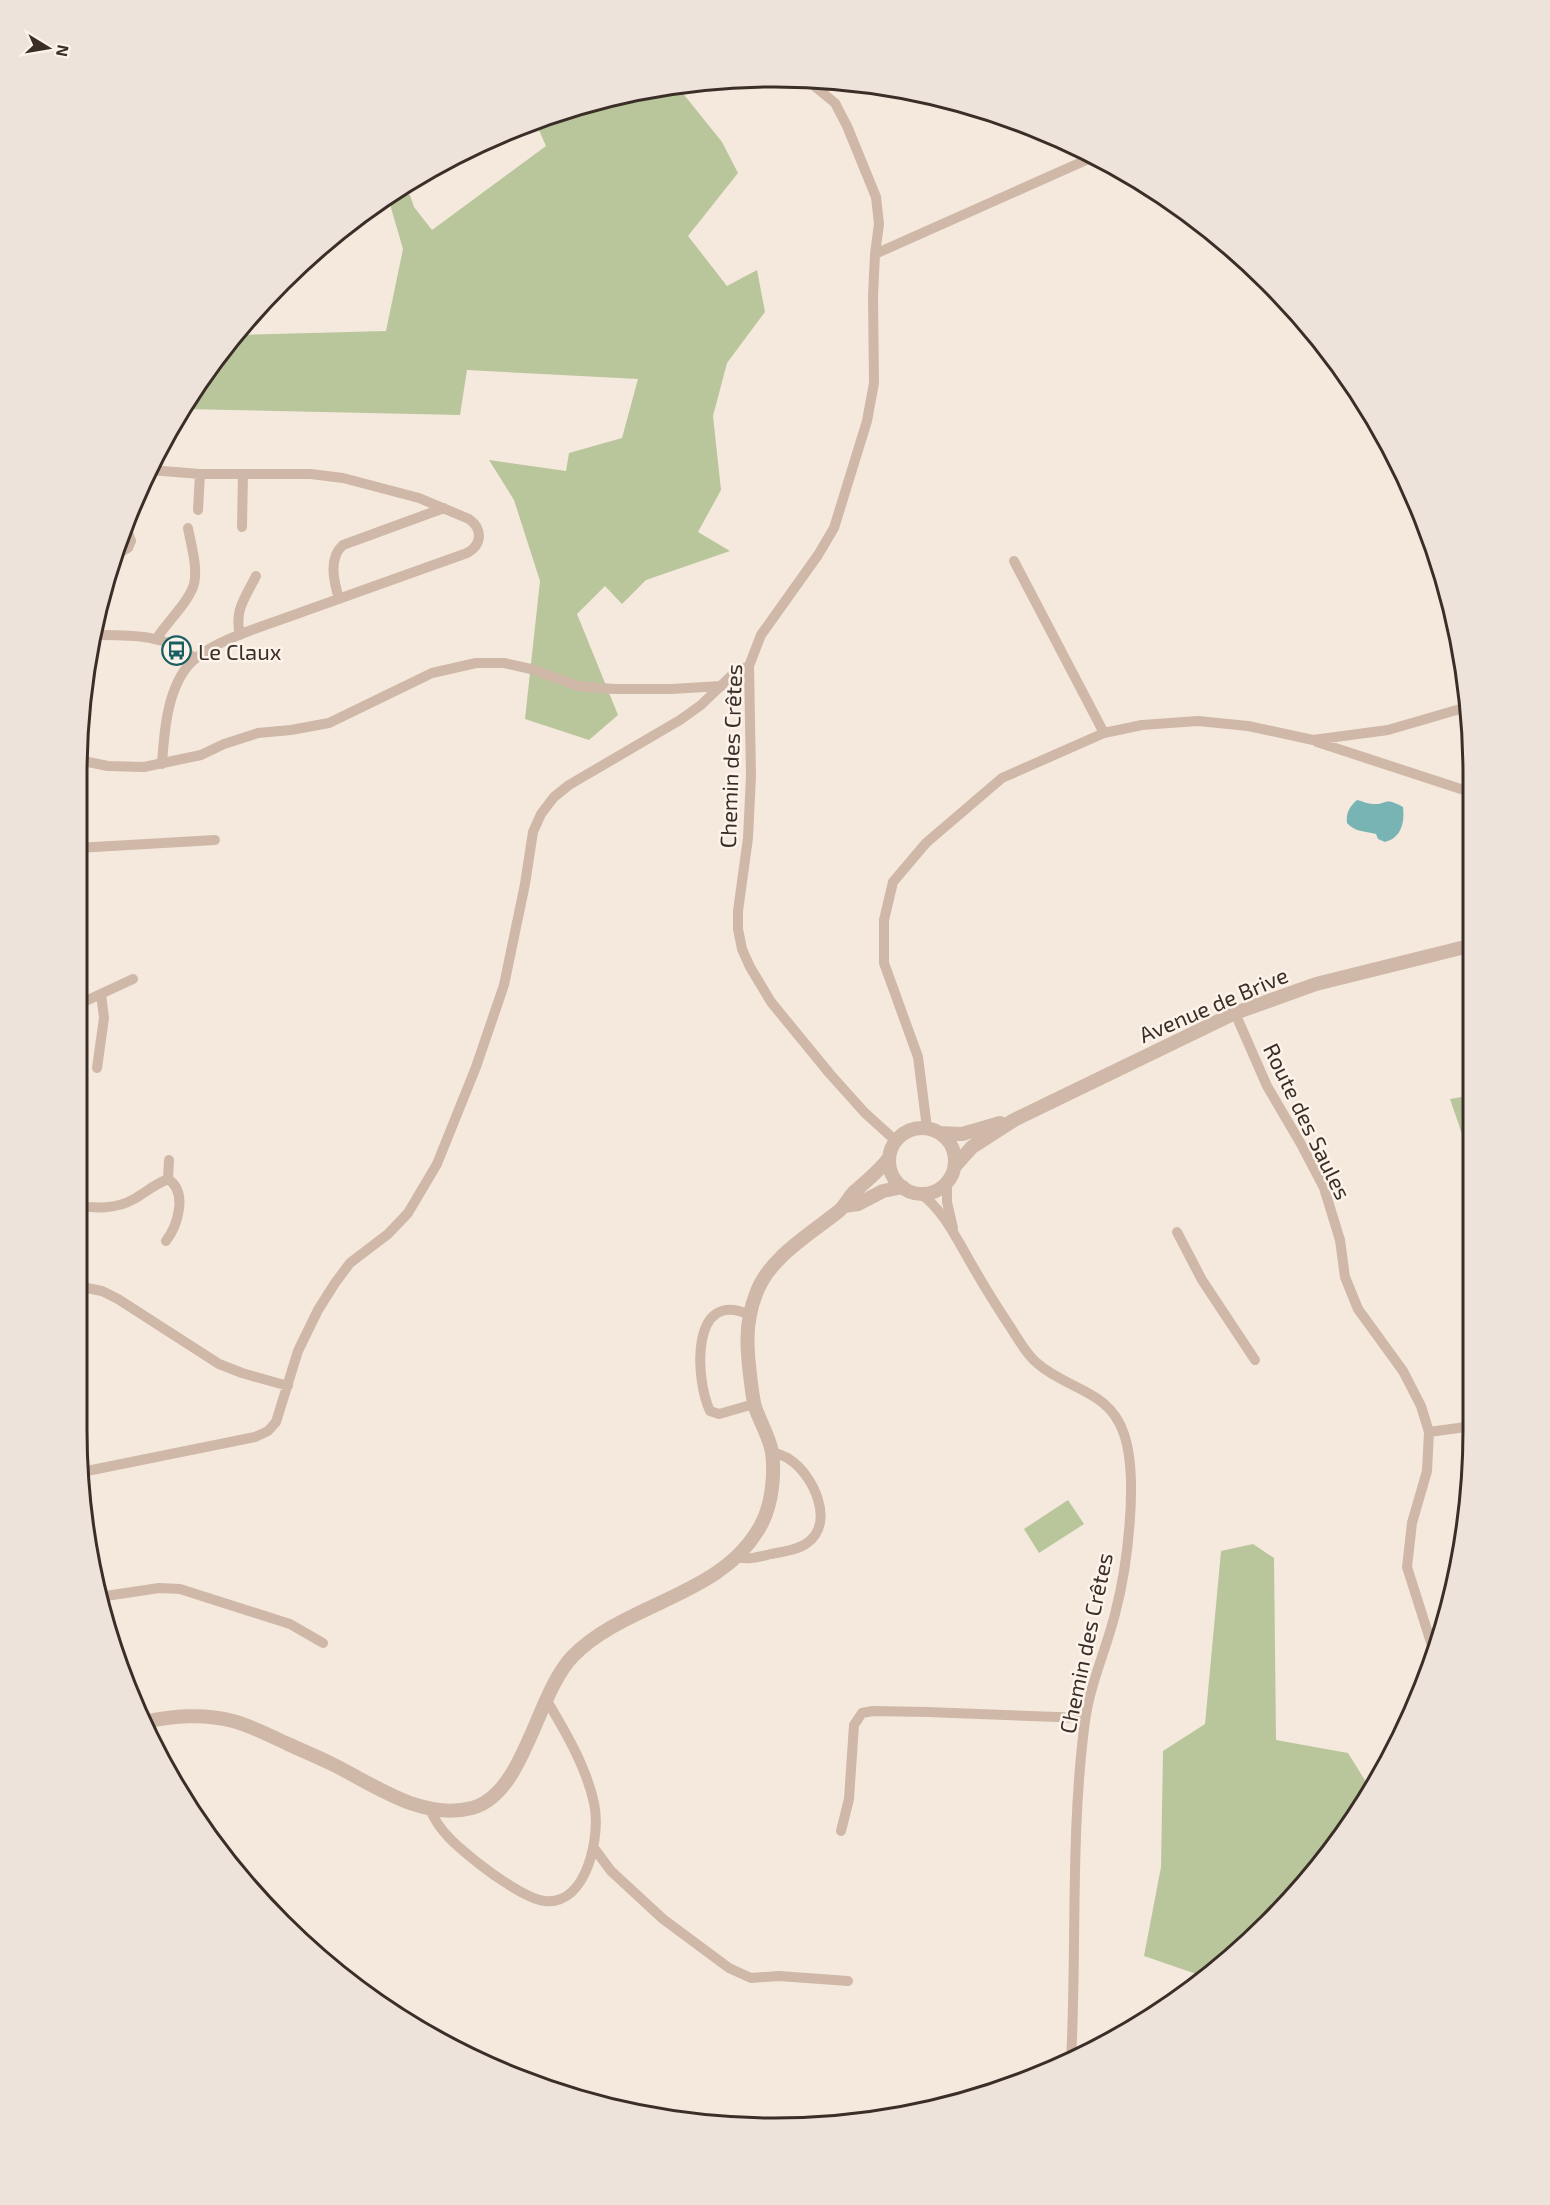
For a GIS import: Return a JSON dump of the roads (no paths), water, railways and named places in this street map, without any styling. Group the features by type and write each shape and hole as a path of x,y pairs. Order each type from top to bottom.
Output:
{"street":[{"name":"Chemin des Crêtes","path":"817,88 835,103 870,177 876,197 879,224 875,254 874,383 867,421 834,528 818,555 761,635 749,666 751,776 748,837 738,911 738,929 742,949 750,967 771,1002 865,1113 896,1141"},
{"path":"875,254 1084,161"},
{"path":"158,471 200,474 310,474 343,478 419,498 444,508 476,524 479,538 473,550 240,635 195,658 186,668 176,686 170,709 162,764"},
{"path":"198,510 200,474"},
{"path":"242,527 243,474"},
{"path":"339,599 334,566 334,556 338,549 343,545 444,508"},
{"path":"157,638 194,585 194,565 188,528"},
{"path":"1014,561 1104,733"},
{"path":"240,635 238,612 256,576"},
{"path":"101,635 157,638 184,649 195,658"},
{"path":"87,762 123,768 162,764 201,755 224,744 258,733 329,723 432,673 476,663 504,663 531,669 578,686 614,689 671,689 722,686"},
{"path":"88,1471 255,1437 268,1431 276,1422 298,1351 335,1282 350,1263 388,1234 408,1213 437,1164 479,1058 504,985 525,884 533,832 541,814 554,797 569,785 680,720 701,705 733,674 749,666"},
{"path":"1313,740 1388,730 1460,709"},
{"path":"955,1166 954,1153 949,1141 933,1130 918,1057 884,963 884,920 893,882 926,843 1002,778 1104,733 1142,724 1198,721 1248,726 1313,740 1463,790"},
{"path":"87,847 215,840"},
{"name":"Avenue de Brive","path":"1014,1120 1235,1012 1317,984 1463,948"},
{"path":"87,1000 133,979"},
{"path":"97,1068 104,1018 101,994"},
{"name":"Route des Saules","path":"1235,1012 1268,1086 1324,1188 1340,1240 1345,1277 1358,1309 1402,1371 1421,1406 1429,1432"},
{"path":"889,1158 892,1174 903,1187 921,1194 935,1191 947,1183 955,1166 972,1147 1014,1120"},
{"path":"152,1720 188,1716 233,1721 330,1763 403,1801 430,1809 453,1811 475,1808 491,1798 514,1771 557,1676 582,1648 625,1621 723,1569 753,1538 763,1521 769,1505 772,1484 772,1452 764,1425 754,1404 746,1344 756,1291 770,1270 785,1254 844,1206 852,1194 879,1172 889,1158 896,1141 904,1133 915,1129 963,1134 1014,1120"},
{"path":"168,1179 169,1160"},
{"path":"87,1207 132,1201 159,1182 168,1179"},
{"path":"166,1241 176,1223 179,1200 179,1191 168,1179"},
{"name":"Chemin des Crêtes","path":"947,1183 947,1202 954,1231"},
{"path":"844,1206 858,1204 883,1191 903,1187"},
{"name":"Chemin des Crêtes","path":"921,1194 932,1203 954,1231 997,1307 1037,1363 1094,1394 1113,1412 1124,1434 1130,1467 1132,1491 1122,1580 1115,1614 1085,1718 1076,1838 1071,2051"},
{"path":"1177,1232 1202,1280 1255,1360"},
{"path":"87,1288 102,1291 118,1299 219,1364 288,1386"},
{"path":"750,1315 738,1309 726,1308 711,1317 702,1334 701,1350 704,1398 710,1411 718,1414 754,1404"},
{"path":"1430,1639 1407,1567 1412,1523 1427,1471 1429,1432 1463,1427"},
{"path":"735,1556 744,1560 788,1551 807,1544 815,1535 820,1522 819,1504 814,1488 803,1471 789,1458 772,1452"},
{"path":"107,1596 159,1588 180,1589 290,1624 323,1643"},
{"path":"430,1809 436,1824 489,1872 543,1901 557,1901 575,1888 581,1881 594,1848 597,1830 594,1803 587,1781 564,1731 546,1699"},
{"path":"841,1831 849,1799 854,1725 862,1713 873,1711 927,1712 1085,1718"},
{"path":"594,1848 611,1871 663,1919 729,1968 751,1978 779,1976 848,1981"}],"water":[{"path":"1357,800 1369,804 1389,801 1403,807 1401,829 1395,837 1385,842 1378,839 1376,834 1360,831 1350,826 1347,823 1348,813"}],"place":[{"name":"Le Claux","path":"177,651"}]}
